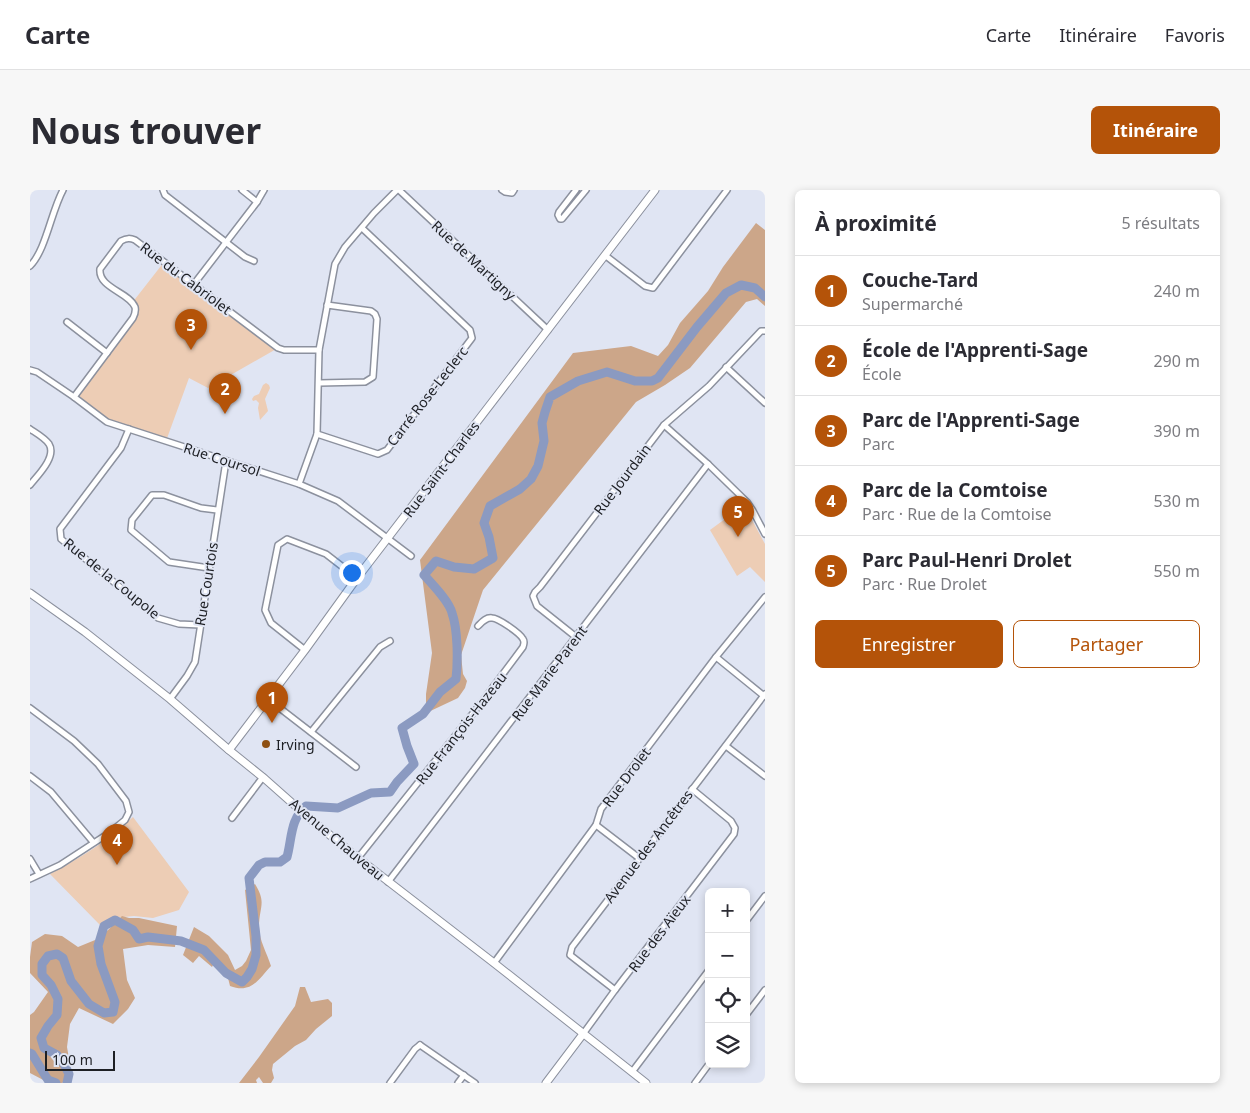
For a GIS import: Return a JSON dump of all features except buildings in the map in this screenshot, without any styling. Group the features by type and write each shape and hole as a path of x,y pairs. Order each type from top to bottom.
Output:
{"main road":[{"name":"Rue Saint-Charles","path":"228,750 305,650 357,578 656,190"},
{"name":"Avenue Chauveau","path":"30,593 84,632 170,700 358,858 494,962 646,1083"},
{"name":"Rue des Aïeux","path":"546,1083 583,1034"}],"street":[{"path":"30,266 36,258 63,190"},
{"path":"162,190 165,195 254,262"},
{"path":"242,190 257,202"},
{"path":"194,284 227,243 264,190"},
{"name":"Rue de Martigny","path":"299,484 317,434 319,350 335,264 345,247 398,190 548,330"},
{"path":"502,190 512,193 514,190"},
{"path":"567,190 574,192 559,212 560,219 566,215 586,190"},
{"path":"606,256 645,286 653,288 727,190"},
{"name":"Carré Rose-Leclerc","path":"317,434 378,454 387,450 472,338 470,330 362,228"},
{"name":"Rue du Cabriolet","path":"74,397 134,318 136,312 132,303 102,279 100,273 100,269 121,241 126,238 135,240 278,348 284,350 319,350"},
{"path":"319,383 365,382 373,377 377,319 375,314 371,310 327,305"},
{"path":"67,322 107,353"},
{"name":"Rue Jourdain","path":"576,637 537,606 533,596 535,592 664,425 709,386 761,331 765,331"},
{"path":"726,367 765,403"},
{"name":"Rue Coursol","path":"30,370 37,372 107,422 299,484 338,501 411,556"},
{"path":"664,425 747,502 754,511 765,534"},
{"path":"30,429 48,444 52,452 50,459 30,486"},
{"name":"Rue de la Coupole","path":"129,429 121,448 60,529 61,539 158,618 179,624 200,625"},
{"name":"Rue Courtois","path":"170,700 195,662 226,461"},
{"name":"Rue Marie-Parent","path":"388,882 708,464"},
{"path":"209,568 169,562 131,530 132,520 152,495 164,495 201,508 217,510"},
{"path":"305,650 271,623 265,610 278,545 287,539 326,554 357,578"},
{"name":"Rue Drolet","path":"494,962 596,826 602,809 716,658 765,597"},
{"name":"Rue François-Hazeau","path":"358,858 482,702 523,647 524,639 500,620 488,618 478,626"},
{"path":"310,732 380,647 390,640"},
{"path":"716,658 764,695"},
{"name":"Avenue des Ancêtres","path":"615,990 570,955 572,947 764,695"},
{"path":"268,699 356,767"},
{"path":"30,708 74,741 98,764 126,801 129,812 125,820 60,865 30,879"},
{"path":"726,746 765,776"},
{"path":"30,776 51,792 93,842"},
{"path":"232,818 263,777"},
{"name":"Rue des Aïeux","path":"583,1034 734,834 731,821 692,789"},
{"path":"596,826 639,858"},
{"path":"30,859 39,874"},
{"path":"750,916 765,896"},
{"path":"632,1072 705,975"},
{"path":"750,1010 765,990"},
{"path":"390,1083 420,1045 475,1083"},
{"path":"695,1083 706,1068"},
{"path":"458,1083 464,1075"}],"shaded area":[{"path":"756,223 765,230 765,306 757,299 746,302 690,368 636,402 483,590 461,655 463,674 467,681 465,688 458,698 424,714 432,653 420,560 573,353 631,346 658,356 668,345 680,323 708,291 723,267"},
{"path":"164,262 278,348 208,388 189,378 166,441 107,422 74,397 135,312 132,303"},
{"path":"266,383 270,388 265,399 268,411 260,420 259,403 252,399 259,394"},
{"path":"744,505 765,544 765,582 750,567 737,576 710,530"},
{"path":"133,817 189,892 179,910 153,918 134,916 112,918 100,925 50,874 114,834"},
{"path":"255,884 262,901 259,932 271,966 254,984 249,987 237,988 230,986 228,978 199,956 193,963 183,955 194,927 209,936 228,955 235,970 242,966 251,950 245,890"},
{"path":"122,916 177,926 175,947 148,945 123,949 127,980 135,998 128,1009 113,1024 79,1008 70,1024 67,1047 72,1076 62,1083 49,1083 30,1073 30,1015 48,992 30,973 32,942 45,934 62,936 78,947 100,938"},
{"path":"300,987 305,987 311,1002 328,999 332,1003 332,1016 306,1040 295,1046 273,1064 274,1078 271,1083 263,1083 259,1077 256,1080 257,1083 239,1083 295,1006"}],"waterway":[{"path":"67,1083 69,1074 64,1064 57,1055 44,1048 41,1038 57,1015 58,999 51,985 42,975 42,964 48,956 57,954 63,958 71,981 89,1004 104,1013 113,1012 115,1002 101,964 98,946 104,926 115,920 133,930 139,939 148,937 181,941 204,950 226,973 242,982 252,969 256,955 256,936 249,878 259,865 265,862 280,862 287,857 294,823 301,811 306,806 338,808 371,793 390,792 414,764 402,728 423,714 440,692 456,679 457,672 456,637 452,613 444,598 424,575 436,561 454,567 474,569 493,558 484,523 490,506 520,489 531,479 538,466 544,441 542,423 550,397 578,381 607,372 635,381 652,381 658,378 726,293 741,285 755,288 765,297"},
{"path":"30,1053 48,1080 56,1083"}],"place":[{"name":"Parc de l'Apprenti-Sage","path":"191,350"},
{"name":"École de l'Apprenti-Sage","path":"225,414"},
{"name":"Parc Paul-Henri Drolet","path":"738,537"},
{"name":"Couche-Tard","path":"272,723"},
{"name":"Irving","path":"266,744"},
{"name":"Parc de la Comtoise","path":"117,865"}]}
